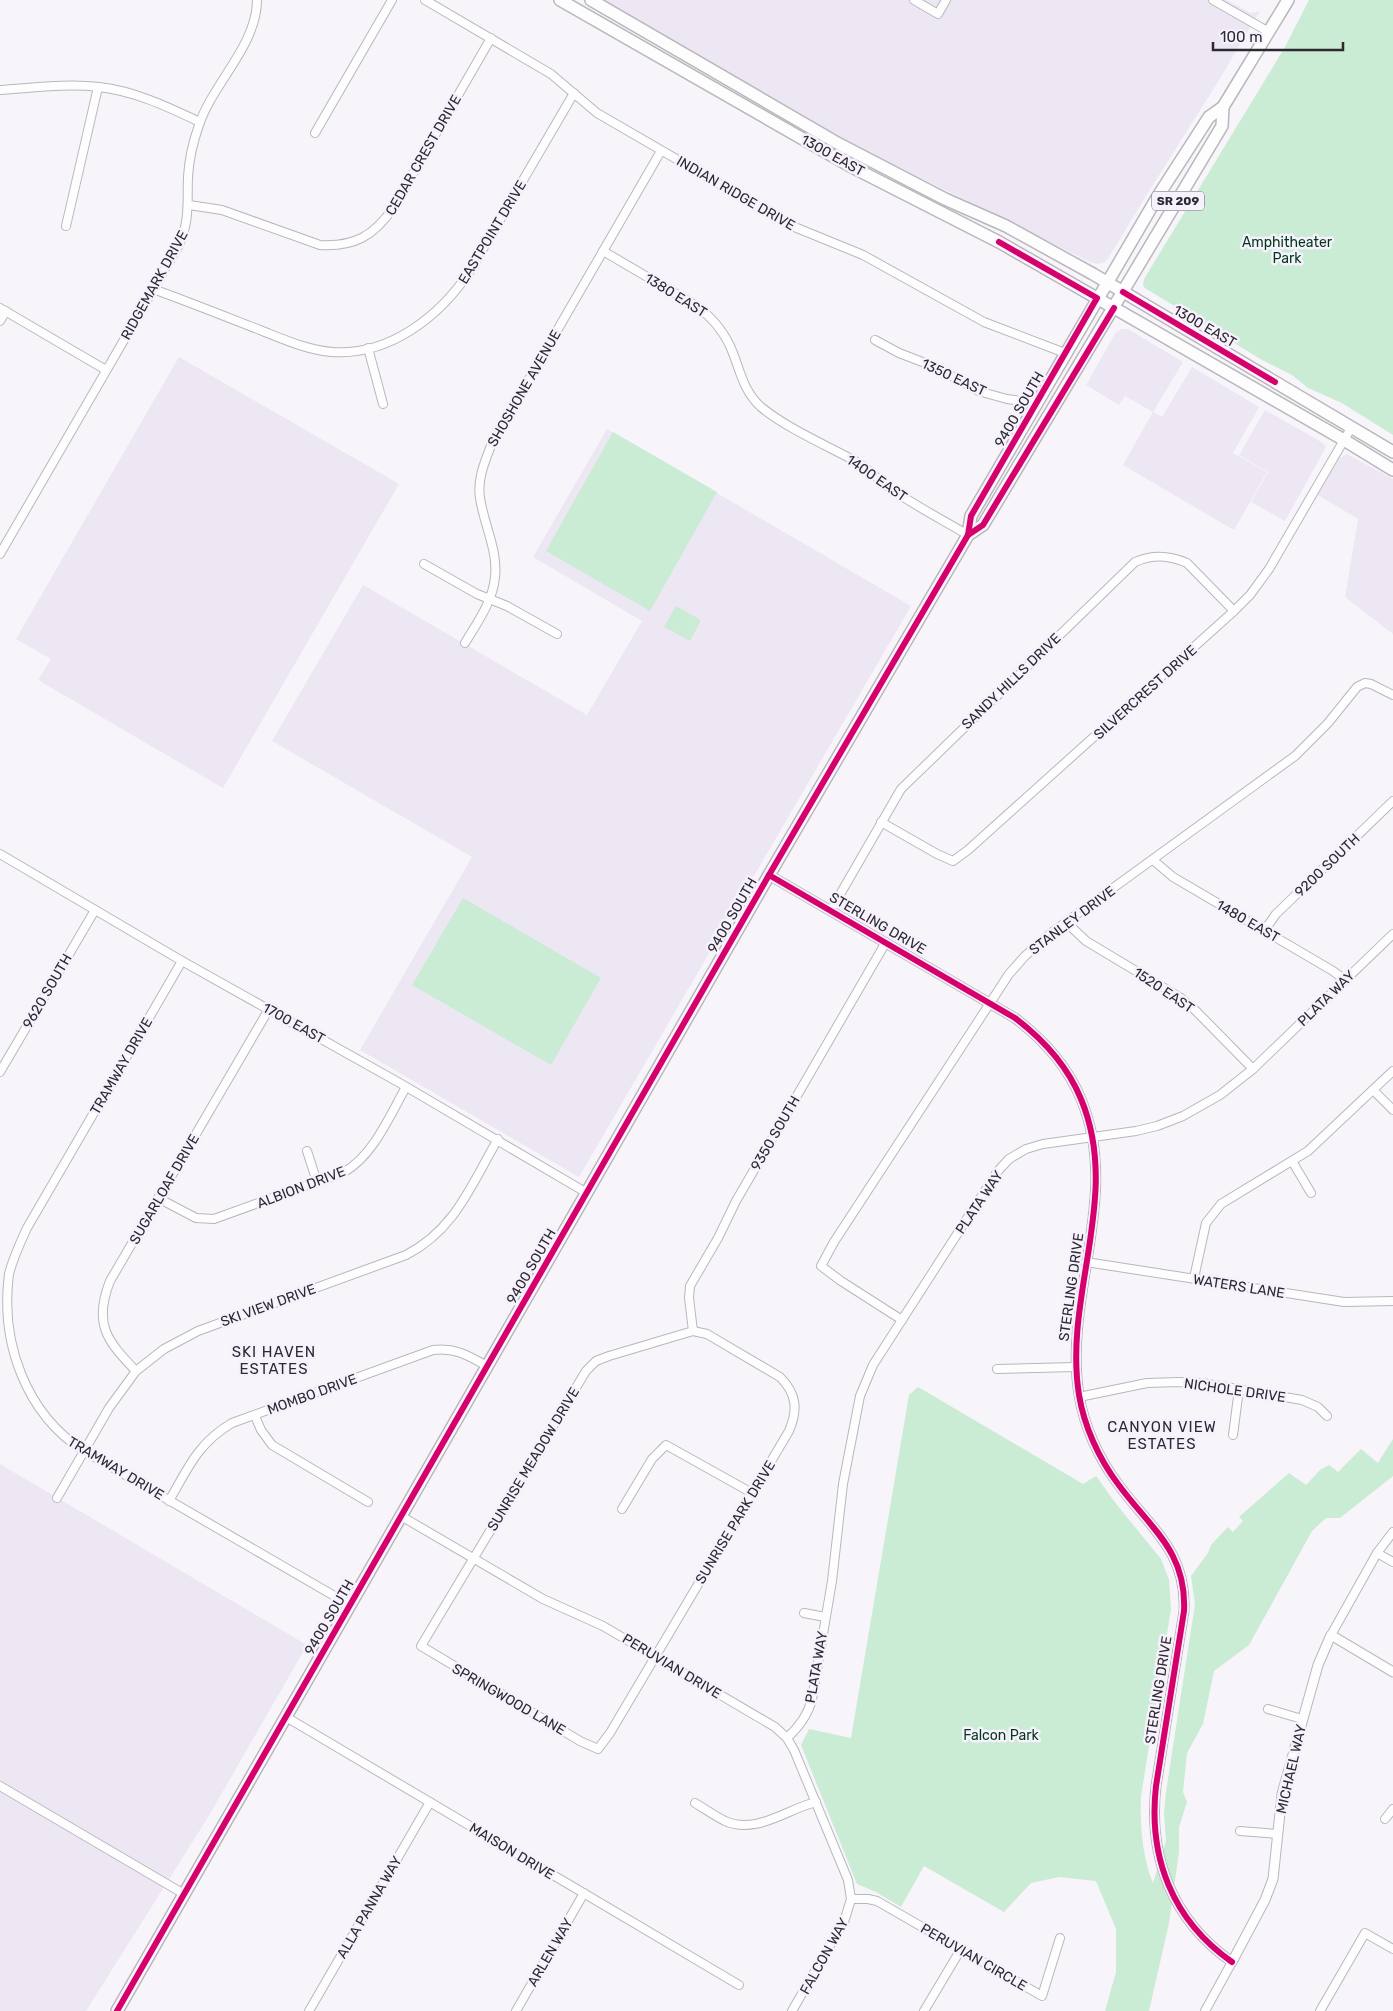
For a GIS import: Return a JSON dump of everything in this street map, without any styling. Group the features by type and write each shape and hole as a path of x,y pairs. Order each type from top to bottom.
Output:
{"main road":[{"name":"1300 EAST","path":"560,0 850,166 999,242 1393,470"},
{"name":"1300 EAST","path":"591,0 839,144 946,199 1006,226 1106,282 1393,452"},
{"name":"9400 SOUTH","path":"117,2011 769,875 968,534 971,516 1106,282 1209,116 1223,107 1288,0"},
{"name":"9400 SOUTH","path":"968,534 983,525 1114,308 1222,126 1223,107"}],"street":[{"name":"RIDGEMARK DRIVE","path":"0,554 185,232 189,205 188,178 190,159 200,122 250,33 255,17 256,0"},
{"path":"315,133 392,0"},
{"name":"INDIAN RIDGE DRIVE","path":"425,0 551,74 597,113 803,232 863,255 984,322 1065,353"},
{"path":"914,0 938,14 946,0"},
{"path":"1213,0 1269,32"},
{"name":"CEDAR CREST DRIVE","path":"189,205 222,210 320,245 333,246 360,239 372,232 384,221 393,208 491,38"},
{"path":"0,90 78,86 98,87 137,95 200,122"},
{"path":"66,226 98,87"},
{"name":"EASTPOINT DRIVE","path":"153,289 316,350 342,352 368,348 402,335 427,320 458,290 574,93"},
{"name":"SHOSHONE AVENUE","path":"465,643 490,598 495,577 495,558 480,498 483,465 492,443 661,150"},
{"name":"1380 EAST","path":"603,251 703,310 714,320 724,333 746,388 761,406"},
{"path":"0,321 3,309 106,370"},
{"name":"1350 EAST","path":"875,340 900,353 927,362 978,391 1007,399 1036,403"},
{"path":"368,348 383,404"},
{"name":"1400 EAST","path":"761,406 806,434 859,463 892,490 968,534"},
{"name":"SILVERCREST DRIVE","path":"881,822 953,861 968,850 1250,596 1269,568 1351,428"},
{"name":"SANDY HILLS DRIVE","path":"831,910 894,799 910,779 1134,562 1156,556 1178,559 1187,563 1234,612"},
{"path":"424,564 477,594 507,606 556,634"},
{"name":"STANLEY DRIVE","path":"902,1320 821,1266 834,1242 1009,974 1041,941 1295,756 1328,723 1357,687 1364,683 1372,684 1393,696"},
{"name":"9200 SOUTH","path":"1264,931 1276,914 1393,801"},
{"name":"1700 EAST","path":"0,854 182,961 406,1087 587,1193"},
{"name":"1480 EAST","path":"1153,860 1173,877 1333,971 1345,980"},
{"name":"STERLING DRIVE","path":"769,875 989,1002 1032,1030 1060,1060 1079,1094 1094,1137 1097,1167 1097,1187 1076,1329 1075,1367 1079,1397 1090,1432 1106,1467 1167,1544 1182,1576 1184,1611 1153,1807 1156,1846 1166,1879 1181,1908 1203,1936 1232,1962"},
{"name":"9620 SOUTH","path":"0,1072 95,910"},
{"name":"1520 EAST","path":"1067,923 1086,941 1181,998 1253,1069"},
{"name":"PLATA WAY","path":"787,1738 800,1725 810,1708 832,1581 843,1484 860,1396 868,1375 994,1178 1009,1159 1026,1149 1043,1144 1136,1131 1183,1116 1220,1095 1253,1069 1393,934"},
{"name":"9350 SOUTH","path":"693,1331 689,1298 690,1286 715,1244 736,1200 886,942"},
{"name":"TRAMWAY DRIVE","path":"182,961 27,1228 16,1251 8,1275 4,1300 9,1351 15,1370 27,1394 43,1417 64,1437 84,1451 350,1605"},
{"name":"SUGARLOAF DRIVE","path":"136,1371 118,1352 106,1331 103,1307 105,1294 110,1281 268,1008"},
{"path":"1194,1278 1203,1233 1212,1213 1230,1197 1292,1161 1323,1138 1393,1071"},
{"name":"ALBION DRIVE","path":"158,1198 196,1218 214,1219 344,1172 363,1158 406,1087"},
{"path":"1374,1090 1393,1110"},
{"name":"SKI VIEW DRIVE","path":"57,1498 109,1408 136,1371 164,1349 198,1331 406,1255 421,1247 447,1224 498,1140"},
{"path":"307,1151 318,1182"},
{"path":"1292,1161 1312,1193"},
{"name":"WATERS LANE","path":"1086,1262 1344,1302 1393,1301"},
{"name":"SUNRISE PARK DRIVE","path":"598,1748 610,1734 795,1418 796,1406 788,1385 772,1372 707,1334 693,1331"},
{"name":"SUNRISE MEADOW DRIVE","path":"421,1646 586,1371 596,1362 609,1356 693,1331"},
{"name":"MOMBO DRIVE","path":"170,1501 194,1458 210,1438 232,1423 434,1350 443,1349 460,1352 487,1366"},
{"path":"997,1369 1075,1367"},
{"name":"NICHOLE DRIVE","path":"1079,1397 1147,1383 1202,1384 1302,1400 1318,1407 1327,1416"},
{"path":"1233,1435 1239,1389"},
{"path":"255,1416 261,1430 272,1445 368,1502"},
{"path":"622,1509 652,1459 666,1445 752,1493"},
{"name":"PERUVIAN DRIVE","path":"401,1516 543,1599 603,1626 775,1727 787,1738 816,1802 848,1880 851,1899"},
{"name":"MICHAEL WAY","path":"1205,2011 1265,1900 1273,1879 1282,1794 1318,1665 1331,1636 1377,1553 1393,1532"},
{"path":"1377,1553 1393,1562"},
{"name":"PLATA WAY","path":"804,1613 825,1618"},
{"path":"1331,1636 1393,1672"},
{"name":"SPRINGWOOD LANE","path":"421,1646 580,1741 598,1748"},
{"path":"1268,1709 1302,1720"},
{"name":"MAISON DRIVE","path":"286,1717 739,1985"},
{"path":"0,1786 184,1894"},
{"name":"ALLA PANNA WAY","path":"309,2011 430,1802"},
{"path":"695,1803 726,1822 747,1825 760,1823 816,1802"},
{"path":"1385,1819 1393,1809"},
{"path":"1240,1831 1277,1834"},
{"name":"ARLEN WAY","path":"516,2011 584,1893"},
{"name":"PERUVIAN CIRCLE","path":"851,1899 877,1901 1042,1996 1060,1938"},
{"name":"FALCON WAY","path":"792,2011 839,1931 850,1909 851,1899"},
{"path":"1320,2011 1365,1933 1393,1949"},
{"path":"924,2011 961,1949"}],"shaded area":[{"path":"601,0 1227,0 1251,13 1260,11 1109,257 1105,262 1098,264 1090,262 850,143"},
{"path":"1128,329 1183,362 1153,412 1125,396 1119,405 1086,385 1116,332"},
{"path":"179,357 399,484 223,788 38,680 51,659 16,639"},
{"path":"1192,367 1259,407 1233,453 1267,472 1234,530 1123,465 1153,412 1162,417"},
{"path":"1265,410 1323,443 1326,447 1285,521 1251,502 1268,472 1239,455"},
{"path":"607,429 911,606 579,1177 360,1050 472,857 272,741 363,585 587,715 642,621 533,557"},
{"path":"1347,454 1393,479 1393,634 1345,597 1358,519 1318,495 1339,459"},
{"path":"0,1464 307,1645 210,1814 86,2011 0,2011"}],"green space":[{"name":"Amphitheater Park","path":"1309,0 1393,0 1393,435 1342,403 1308,388 1292,375 1262,360 1143,285 1144,279 1285,47"},
{"path":"613,432 717,492 650,611 546,551"},
{"path":"676,606 701,620 690,641 664,627"},
{"path":"463,898 601,978 551,1065 412,985"},
{"name":"Falcon Park","path":"918,1387 1083,1484 1096,1476 1161,1559 1169,1580 1171,1609 1141,1796 1142,1841 1153,1883 1166,1841 1164,1813 1166,1792 1195,1604 1191,1576 1208,1553 1211,1545 1228,1527 1233,1532 1243,1521 1239,1517 1289,1473 1306,1485 1320,1470 1329,1465 1338,1472 1361,1449 1378,1463 1393,1439 1393,1476 1340,1518 1326,1518 1312,1531 1249,1645 1214,1671 1203,1724 1187,1753 1183,1792 1187,1802 1179,1827 1179,1852 1169,1923 1149,2011 1105,2011 1116,1972 1116,1929 1096,1881 1059,1877 1031,1883 1004,1912 924,1866 901,1907 876,1892 857,1884 801,1745 809,1729 851,1738 909,1395"}],"cycle path":[{"path":"117,2011 769,875 968,535 971,516 1097,298 999,242"},
{"path":"1123,292 1275,382"},
{"path":"968,535 983,525 1114,308"},
{"path":"769,875 1015,1018 1036,1035 1054,1054 1069,1075 1081,1099 1092,1136 1096,1172 1094,1209 1078,1320 1076,1357 1081,1407 1093,1442 1105,1464 1130,1500 1164,1541 1173,1556 1183,1590 1184,1611 1156,1786 1156,1838 1168,1885 1179,1907 1211,1945 1232,1962"}],"district":[{"name":"SKI HAVEN ESTATES","path":"274,1360"},
{"name":"CANYON VIEW ESTATES","path":"1162,1436"}]}
